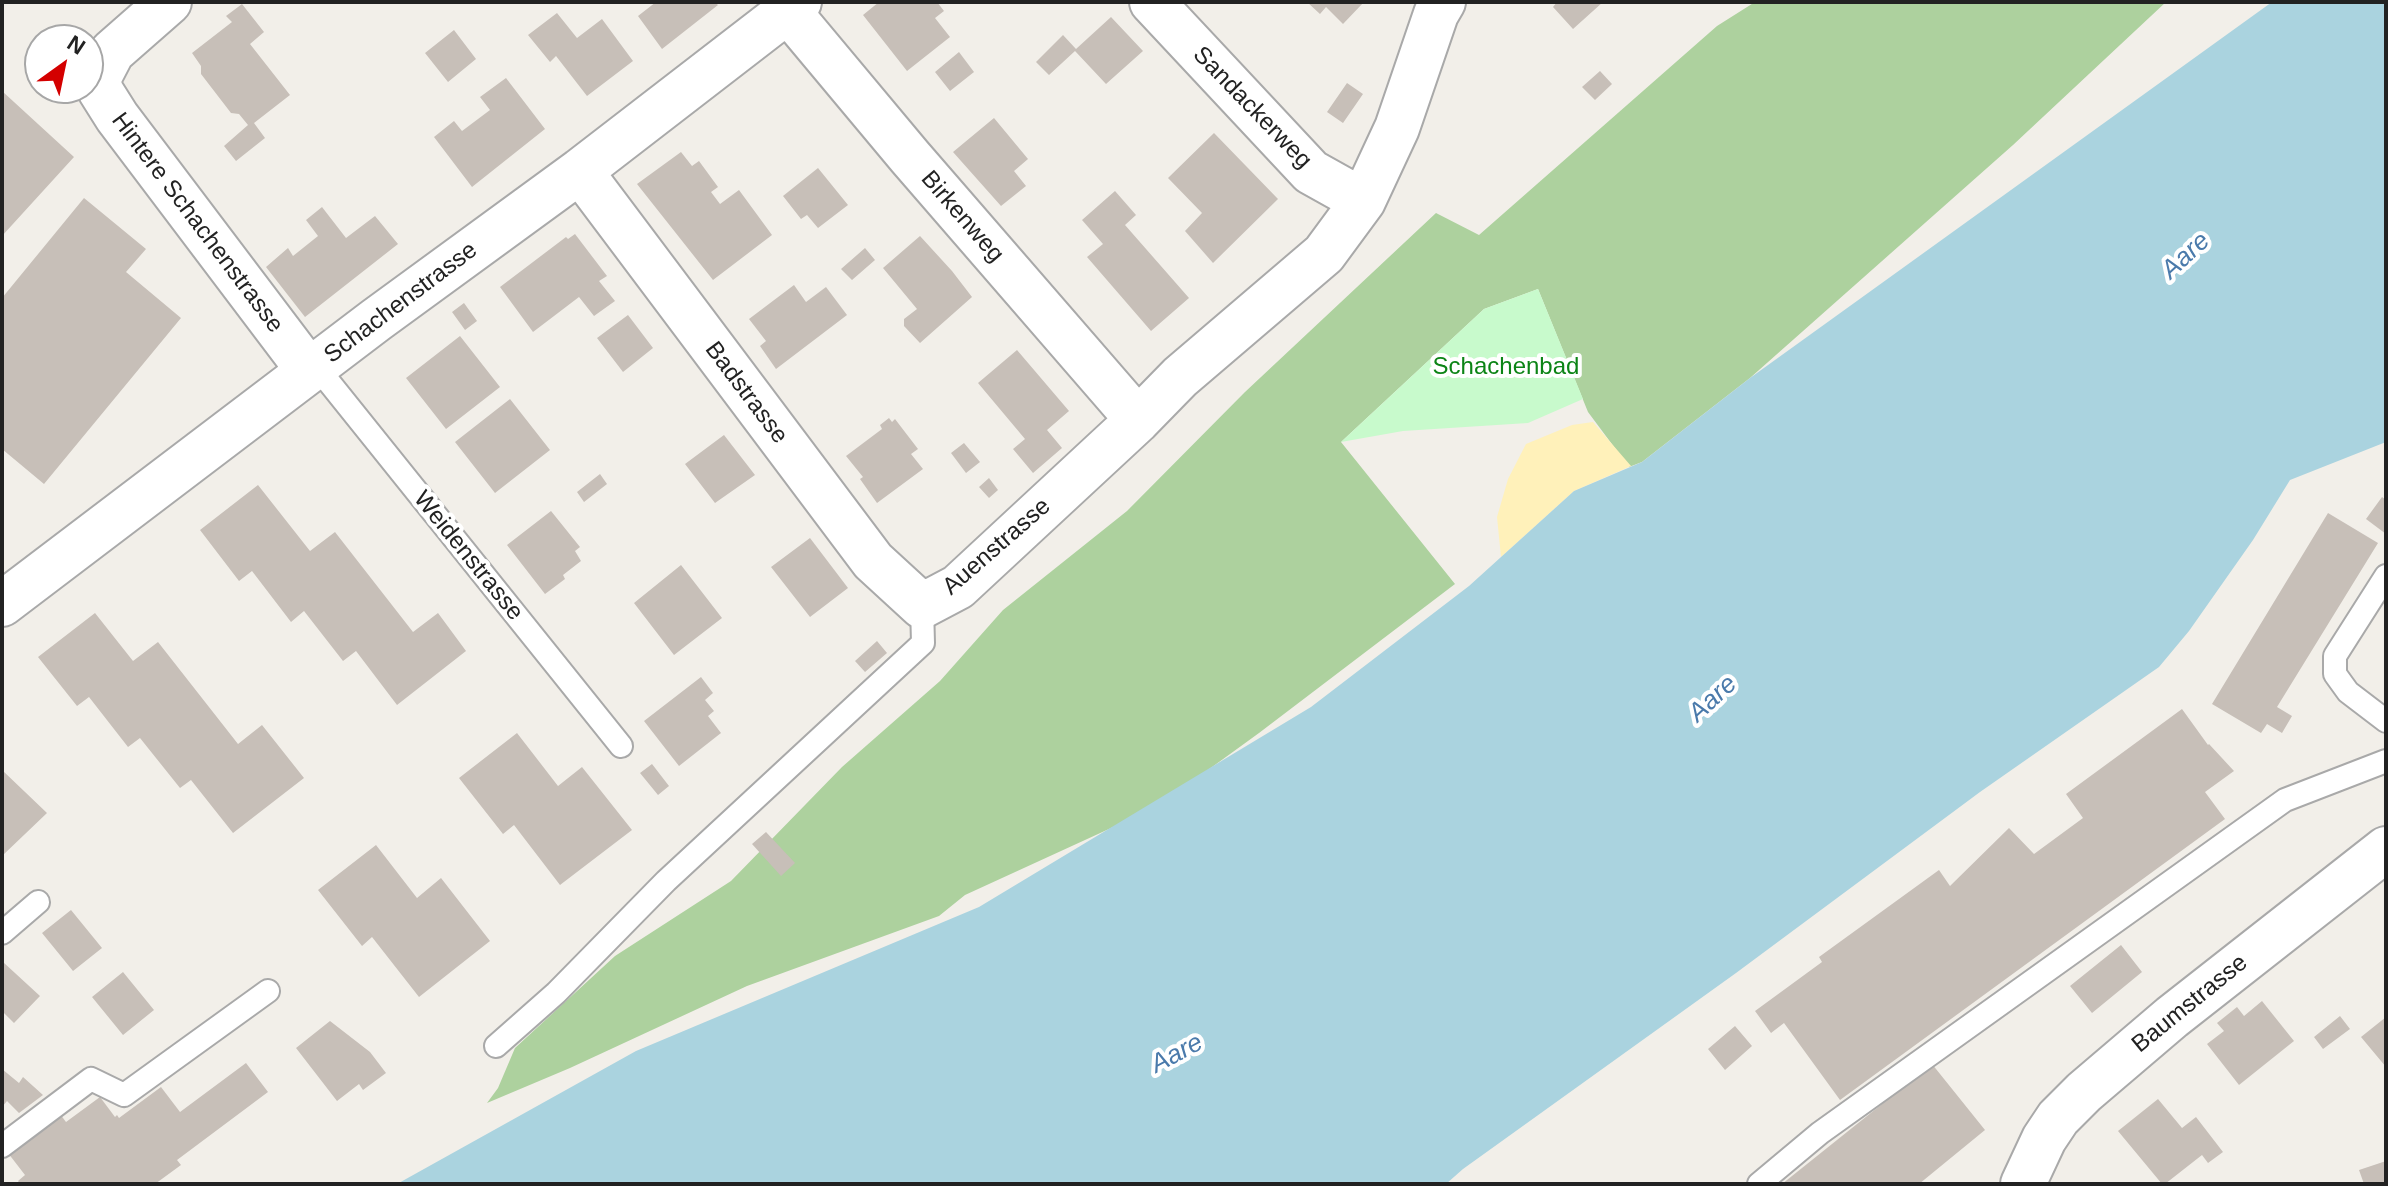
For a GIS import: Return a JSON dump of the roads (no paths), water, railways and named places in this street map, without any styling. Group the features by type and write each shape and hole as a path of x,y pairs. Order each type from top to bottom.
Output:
{"street":[{"name":"Hintere Schachenstrasse","path":"169,2 112,52 99,77 100,90 117,117 312,369"},
{"name":"Sandackerweg","path":"1152,2 1311,172 1363,201"},
{"name":"Auenstrasse","path":"922,606 958,587 1180,377 1324,254 1363,201 1397,128 1436,14 1443,2"},
{"name":"Schachenstrasse","path":"2,604 794,7"},
{"name":"Birkenweg","path":"794,7 921,169 1138,420"},
{"name":"Badstrasse","path":"580,171 873,561 922,606"},
{"name":"Baumstrasse","path":"2023,1184 2044,1139 2058,1118 2084,1092 2172,1017 2386,849"}],"lane":[{"name":"Weidenstrasse","path":"312,369 621,746"},
{"path":"2386,576 2335,656 2335,674 2348,692 2386,721"},
{"name":"Auenstrasse","path":"496,1046 556,993 666,881 923,643 922,606"},
{"path":"1759,1184 1820,1133 2285,800 2386,761"},
{"path":"2,933 38,902"},
{"path":"2,1146 91,1079 124,1095 268,991"}],"water":[{"name":"Aare","path":"2272,2 2386,2 2386,442 2290,480 2253,540 2189,631 2159,667 1980,792 1446,1184 397,1184 636,1051 979,907 1311,707 1469,586 1574,491 1642,462 1750,378"}],"park label":[{"name":"Schachenbad","path":"1506,367"}]}
